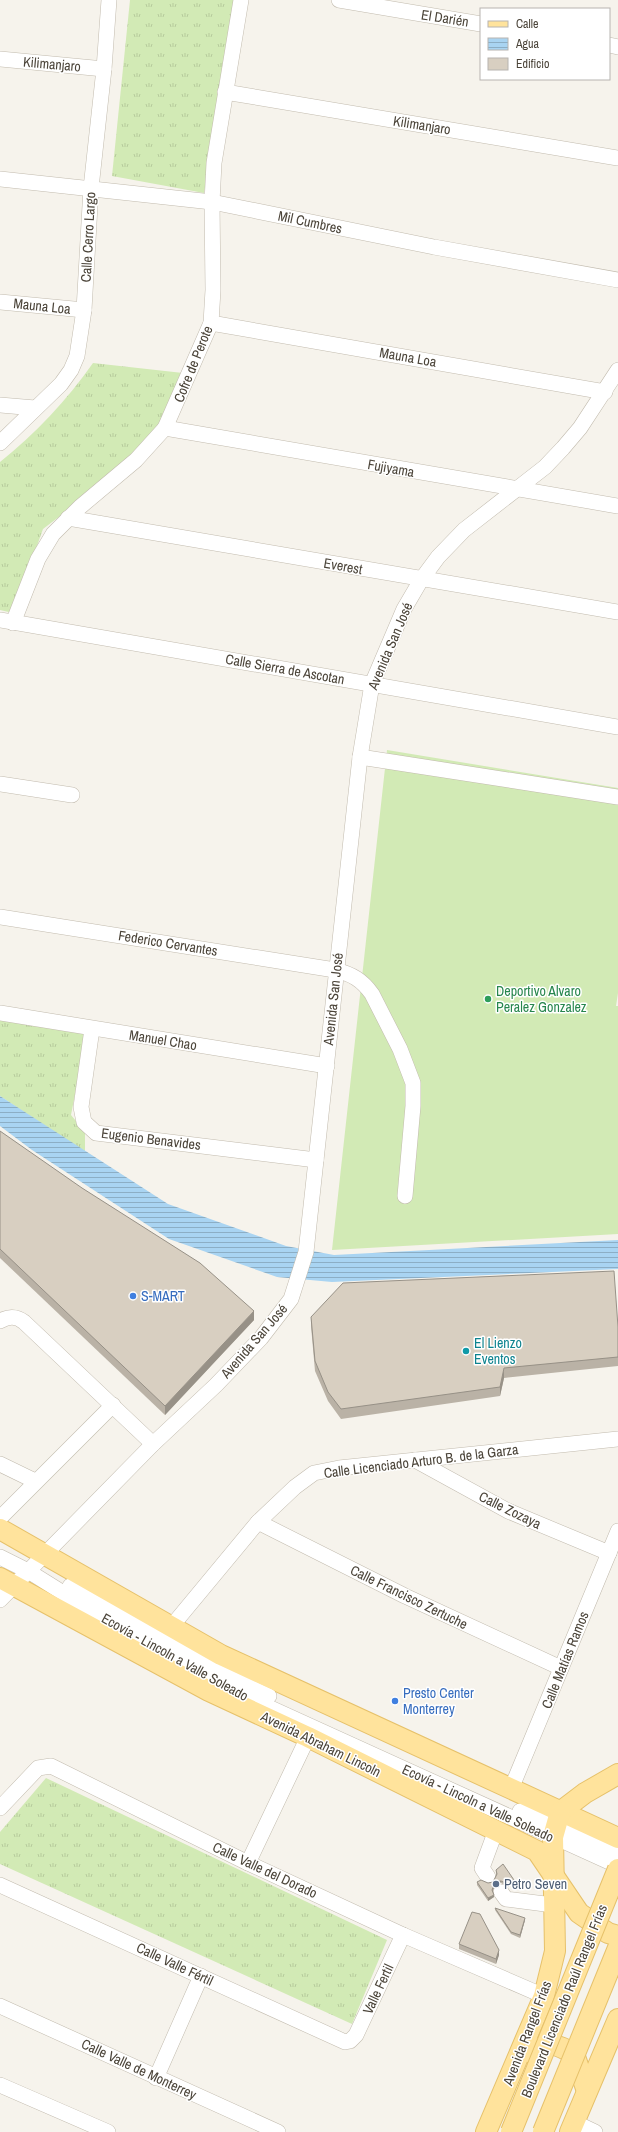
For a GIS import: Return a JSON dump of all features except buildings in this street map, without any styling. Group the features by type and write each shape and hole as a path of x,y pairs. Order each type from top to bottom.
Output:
{"main road":[{"path":"0,1529 24,1570 171,1627 221,1655 511,1789 556,1825 618,1838"},
{"name":"Avenida Abraham Lincoln","path":"24,1570 208,1691 308,1737 537,1851 578,1913 608,1933 618,1936"},
{"path":"556,1825 586,1793 618,1774"},
{"name":"Avenida Rangel Frías","path":"486,2132 541,2003 555,1951 552,1875 556,1825"},
{"name":"Boulevard Licenciado Raúl Rangel Frías","path":"511,2132 618,1870"},
{"path":"543,2132 618,1948"},
{"path":"541,2003 544,2026 550,2035 588,2047 607,2044"},
{"path":"572,2127 618,2019"},
{"path":"514,2067 541,2046 553,2045 575,2056 587,2091"}],"street":[{"name":"Calle Cerro Largo","path":"0,443 61,384 71,370 77,356 84,310 91,188 104,69 109,0"},
{"name":"Cofre de Perote","path":"7,622 44,546 68,518 136,460 165,428 211,323 213,290 212,202 214,163 241,0"},
{"name":"El Darién","path":"339,0 480,24"},
{"name":"Kilimanjaro","path":"0,60 104,69"},
{"name":"Kilimanjaro","path":"226,92 618,158"},
{"name":"Mil Cumbres","path":"0,180 91,188 212,202 434,247 618,280"},
{"name":"Mauna Loa","path":"0,302 84,310"},
{"name":"Mauna Loa","path":"211,323 605,392"},
{"name":"Avenida San José","path":"0,1600 24,1570 153,1444 216,1385 251,1349 277,1319 291,1299 306,1252 360,757 372,684 404,609 421,580 438,557 464,530 545,467 580,428 618,370"},
{"path":"0,405 35,408"},
{"name":"Fujiyama","path":"165,428 517,490 618,506"},
{"name":"Everest","path":"68,518 421,580 618,612"},
{"name":"Calle Sierra de Ascotan","path":"7,622 618,727"},
{"path":"360,757 618,797"},
{"path":"0,784 72,795"},
{"name":"Federico Cervantes","path":"0,917 336,970 353,974 366,986 400,1049 413,1082 413,1106 404,1196"},
{"name":"Manuel Chao","path":"0,1013 327,1066"},
{"name":"Eugenio Benavides","path":"92,1029 81,1107 84,1122 96,1133 316,1160"},
{"path":"0,1321 6,1318 17,1317 24,1322 153,1444"},
{"path":"0,1518 35,1481 113,1405"},
{"name":"Calle Licenciado Arturo B. de la Garza","path":"171,1627 258,1522 295,1487 314,1473 339,1468 618,1439"},
{"name":"Calle Zozaya","path":"415,1460 508,1511 609,1554"},
{"path":"0,1464 35,1481"},
{"name":"Calle Francisco Zertuche","path":"258,1522 405,1596 561,1668"},
{"name":"Calle Matías Ramos","path":"511,1789 618,1531"},
{"path":"0,1547 24,1570"},
{"path":"0,1557 142,1628 236,1681 430,1772 556,1825 618,1855"},
{"path":"248,1863 308,1737"},
{"name":"Calle Valle del Dorado","path":"0,1808 38,1768 48,1765 248,1863 403,1935 541,2003"},
{"name":"Ecovía - Lincoln a Valle Soleado","path":"556,1825 618,1866"},
{"path":"488,1877 482,1868 496,1830"},
{"name":"Calle Valle Fértil","path":"0,1885 202,1976 339,2041 350,2041"},
{"path":"501,1892 506,1899 553,1905"},
{"name":"Valle Fertil","path":"350,2041 356,2035 403,1935"},
{"path":"156,2078 202,1976"},
{"name":"Calle Valle de Monterrey","path":"0,2006 278,2132"},
{"path":"0,2086 106,2132"},
{"path":"572,2127 595,2132"}],"green space":[{"path":"130,0 237,0 204,193 112,176"},
{"path":"93,363 183,373 167,415 119,471 43,529 13,613 0,610 0,462 26,440 50,416"},
{"name":"Deportivo Alvaro Peralez Gonzalez","path":"387,750 618,788 618,993 616,1006 618,1006 618,1234 332,1250"},
{"path":"0,1016 87,1033 71,1115 85,1132 85,1152 0,1096"},
{"path":"46,1778 387,1940 352,2024 0,1864 0,1832"}],"water":[{"path":"0,1096 168,1204 286,1246 334,1255 618,1240 618,1269 332,1282 277,1277 169,1239 32,1150 0,1126"}],"place":[{"name":"Deportivo Alvaro Peralez Gonzalez","path":"488,999"},
{"name":"S-MART","path":"133,1296"},
{"name":"El Lienzo Eventos","path":"466,1351"},
{"name":"Presto Center Monterrey","path":"395,1701"},
{"name":"Petro Seven","path":"496,1884"}]}
